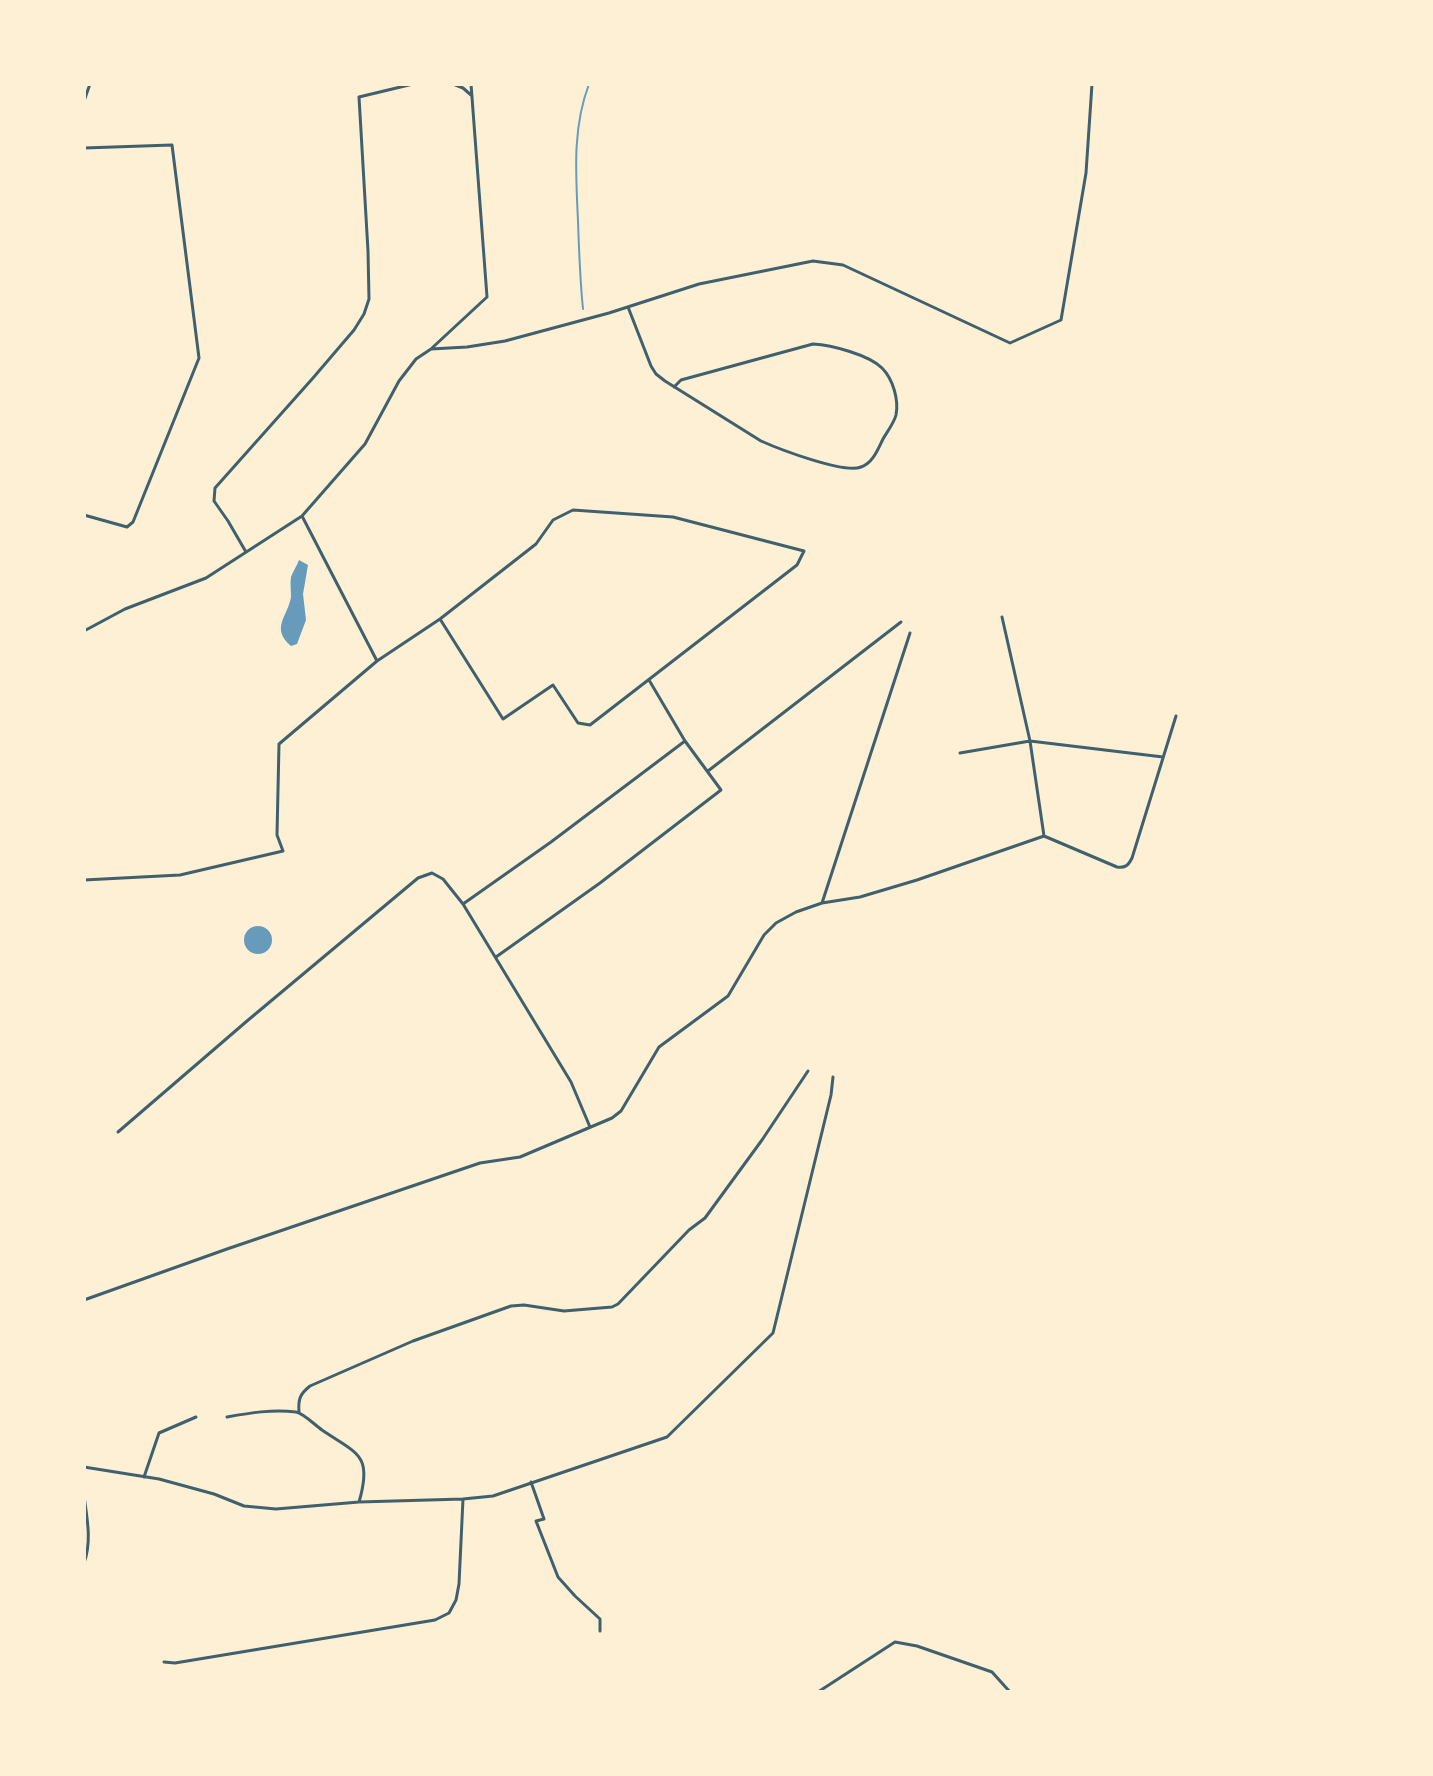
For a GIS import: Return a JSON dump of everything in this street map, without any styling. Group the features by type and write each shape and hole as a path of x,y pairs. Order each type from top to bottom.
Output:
{"street":[{"path":"84,101 90,84"},
{"path":"246,552 214,501 215,488 320,370 364,314 369,299 368,251 359,97 413,84"},
{"path":"453,84 463,88 471,95"},
{"path":"84,631 125,609 206,578 302,516 365,444 399,381 416,359 431,349 487,297 471,84"},
{"path":"431,349 467,347 505,340 628,307 699,284 813,261 843,265 1010,343 1061,320 1086,173 1092,84"},
{"path":"84,148 172,145 199,358 133,522 127,527 84,515"},
{"path":"628,307 656,374 674,387 760,441 777,449 851,469 863,467 872,459 896,416 897,400 892,384 882,368 866,358 828,345 813,344 681,380 674,387"},
{"path":"84,880 180,875 283,851 277,835 279,744 377,661 440,619 536,544 553,520 573,510 673,517 804,551 797,565 590,725 578,723 554,685 504,719 440,619"},
{"path":"302,516 377,661"},
{"path":"1002,617 1030,741 1044,836"},
{"path":"708,771 901,622"},
{"path":"822,903 910,633"},
{"path":"496,957 600,883 721,790 685,741 649,680"},
{"path":"84,1300 472,1166 520,1157 604,1123 621,1111 659,1047 728,996 764,935 776,923 796,912 822,903 860,897 917,880 1044,836 1124,868 1129,864 1176,716"},
{"path":"463,904 551,843 685,741"},
{"path":"960,753 1030,741 1164,757"},
{"path":"118,1132 418,878 427,874 437,875 443,879 463,904 571,1082 590,1127"},
{"path":"299,1412 298,1401 301,1393 310,1386 413,1341 511,1306 524,1305 564,1311 612,1307 618,1304 689,1230 705,1218 762,1140 808,1071"},
{"path":"84,1467 198,1489 244,1506 276,1509 359,1502 493,1496 667,1437 773,1333 831,1095 833,1077"},
{"path":"227,1417 255,1412 299,1412 322,1431 356,1453 363,1462 365,1474 359,1502"},
{"path":"144,1477 159,1433 196,1417"},
{"path":"531,1482 544,1519 536,1521 558,1577 600,1619 600,1631"},
{"path":"84,1496 89,1533 88,1550 84,1563"},
{"path":"164,1662 175,1663 351,1635 435,1620 449,1613 456,1600 459,1584 463,1499"},
{"path":"818,1692 895,1642 917,1646 992,1672 1010,1692"}],"water":[{"path":"299,560 308,565 303,594 306,620 297,644 291,646 285,640 281,628 291,597 291,577"},
{"path":"258,926 268,930 272,940 268,950 258,954 248,950 244,940 248,930"}],"waterway":[{"path":"583,309 576,152 580,118 589,84"}]}
